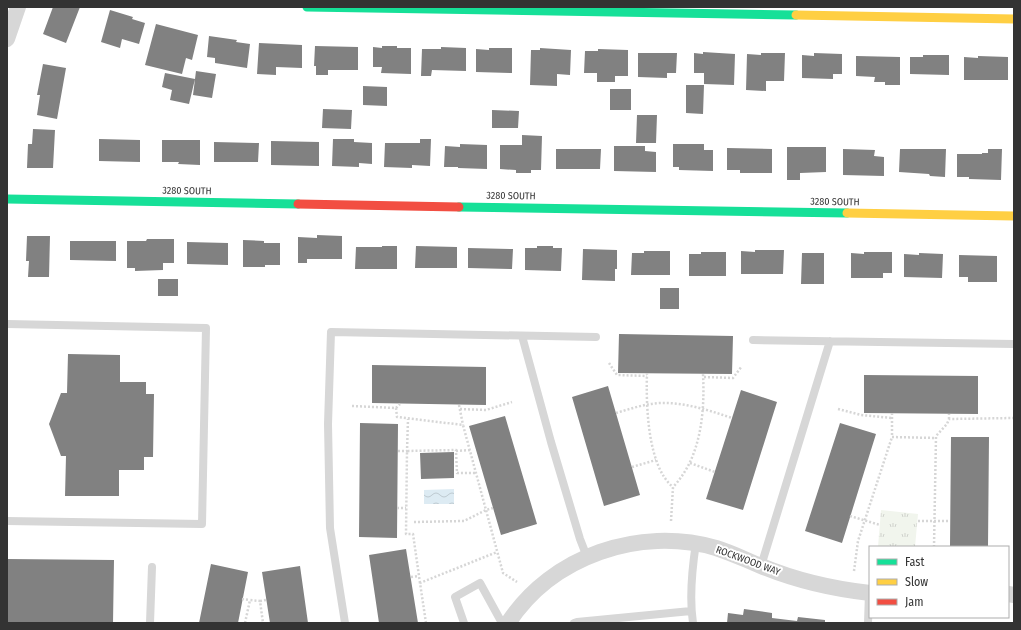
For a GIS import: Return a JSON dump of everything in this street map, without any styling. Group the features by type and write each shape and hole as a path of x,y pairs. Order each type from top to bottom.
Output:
{"street":[{"path":"7,39 18,7"},
{"path":"307,7 1014,19"},
{"name":"3280 SOUTH","path":"7,199 1014,216"},
{"name":"ROCKWOOD WAY","path":"508,623 525,600 555,574 587,557 609,549 653,541 696,543 734,554 761,566 815,583 842,589 869,592"}],"lane":[{"path":"7,324 206,328 202,524 7,521"},
{"path":"345,623 330,528 328,424 331,332 596,337"},
{"path":"522,336 550,442 587,557"},
{"path":"753,340 1014,344"},
{"path":"761,566 830,341"},
{"path":"693,623 691,611 693,565 696,543"},
{"path":"150,623 152,567"},
{"path":"464,623 455,597 480,583 502,623"},
{"path":"868,623 869,592"},
{"path":"574,623 691,611"}],"path":[{"path":"609,363 617,375 647,374 646,405 650,437 661,472 667,483 673,487"},
{"path":"671,521 673,487 690,463 698,441 703,409 703,375 733,378 742,366"},
{"path":"460,409 486,410 512,402"},
{"path":"616,413 646,405 673,403 703,409 732,418"},
{"path":"352,406 396,408 400,404"},
{"path":"459,404 503,572 517,582"},
{"path":"396,408 397,417 464,425"},
{"path":"838,409 861,415 892,418"},
{"path":"854,571 858,542 892,437 892,413"},
{"path":"934,546 936,436 947,424 949,414"},
{"path":"949,418 1014,418"},
{"path":"408,419 406,534 412,534 426,623"},
{"path":"892,437 936,438"},
{"path":"398,451 470,450"},
{"path":"456,451 457,473 476,473"},
{"path":"632,467 656,460"},
{"path":"690,463 715,472"},
{"path":"397,508 406,508"},
{"path":"414,522 464,521 493,508"},
{"path":"850,516 880,525"},
{"path":"918,521 950,521"},
{"path":"420,583 497,552"},
{"path":"411,578 419,576"},
{"path":"242,599 260,601 266,600"},
{"path":"245,623 250,600"},
{"path":"260,601 263,623"}],"green space":[{"path":"881,510 918,514 915,546 878,546"}],"water":[{"path":"454,489 454,504 424,504 424,490"}],"building":[{"path":"53,7 80,7 66,43 43,34"},
{"path":"110,10 133,17 132,19 145,23 139,44 122,39 120,48 101,42"},
{"path":"156,24 198,35 192,60 186,58 182,74 145,65"},
{"path":"209,36 237,40 236,42 250,44 247,68 215,63 215,58 207,57"},
{"path":"259,43 302,45 302,68 276,67 276,75 257,74"},
{"path":"315,46 358,47 358,70 328,70 328,75 316,75 316,66 314,66"},
{"path":"382,46 411,48 411,74 381,73 382,67 373,67 373,47 382,48"},
{"path":"441,47 466,48 466,71 432,70 431,76 421,76 422,49 441,49"},
{"path":"489,48 512,48 512,73 476,72 476,49 489,50"},
{"path":"540,48 571,50 570,75 557,74 557,86 530,85 531,50 540,50"},
{"path":"598,49 628,50 628,76 615,76 615,82 597,82 597,73 584,73 585,51 598,51"},
{"path":"703,52 735,54 734,85 704,84 704,73 694,73 694,53 703,54"},
{"path":"638,53 677,53 676,73 667,73 667,78 638,77"},
{"path":"761,53 785,53 784,81 766,81 766,91 746,90 747,54 761,55"},
{"path":"814,53 842,54 842,74 833,74 833,79 802,78 802,55 814,56"},
{"path":"923,55 949,55 949,75 910,74 910,57 923,57"},
{"path":"856,56 900,57 900,85 885,85 885,82 874,82 875,77 856,76"},
{"path":"978,56 1008,57 1008,80 964,80 964,57 978,58"},
{"path":"43,64 66,68 57,119 37,115 40,95 37,95"},
{"path":"196,71 216,74 212,98 193,95"},
{"path":"165,73 195,79 189,104 170,100 172,90 162,87"},
{"path":"686,85 704,85 703,114 686,113"},
{"path":"363,86 387,87 387,106 363,105"},
{"path":"610,89 631,89 631,110 610,110"},
{"path":"323,109 352,110 351,129 322,128"},
{"path":"492,110 519,111 518,128 492,128"},
{"path":"637,115 657,115 656,143 636,143"},
{"path":"33,129 55,130 53,168 27,168 28,144 32,144"},
{"path":"522,135 542,136 541,170 531,170 531,173 516,173 516,170 500,169 500,145 522,145"},
{"path":"99,139 140,140 140,162 99,161"},
{"path":"333,139 354,139 354,142 372,143 372,164 359,163 359,167 332,166"},
{"path":"420,139 431,139 430,166 412,165 412,168 384,167 385,143 420,143"},
{"path":"162,140 200,140 200,165 178,164 179,162 162,162"},
{"path":"271,141 319,142 319,166 271,165"},
{"path":"214,142 259,143 258,162 214,162"},
{"path":"460,144 487,145 487,169 444,167 445,146 460,147"},
{"path":"673,144 704,144 704,150 713,150 713,171 679,170 679,167 673,167"},
{"path":"614,146 645,146 645,151 656,152 656,172 614,171"},
{"path":"787,147 826,147 826,172 800,173 800,180 787,180"},
{"path":"727,148 772,149 772,173 740,173 740,170 727,170"},
{"path":"556,149 601,149 600,169 556,169"},
{"path":"843,149 875,150 874,156 884,157 884,176 843,175"},
{"path":"900,149 946,149 945,177 930,176 929,174 899,172"},
{"path":"988,149 1002,149 1001,180 957,177 957,154 982,154 988,153"},
{"path":"317,235 342,236 342,259 307,259 307,263 298,263 298,237 317,238"},
{"path":"27,236 50,236 49,277 28,277 29,261 26,261"},
{"path":"147,239 174,239 174,263 163,263 163,270 135,271 135,268 127,268 127,241 146,241"},
{"path":"243,240 264,241 264,243 280,243 280,265 243,267"},
{"path":"70,241 116,241 116,261 70,260"},
{"path":"187,242 228,243 228,265 187,264"},
{"path":"397,246 397,269 355,269 356,247"},
{"path":"416,246 457,247 457,268 415,268"},
{"path":"537,246 553,246 553,248 562,248 561,271 525,270 525,248 537,248"},
{"path":"468,248 513,249 512,269 468,268"},
{"path":"583,249 617,250 617,269 615,269 615,281 582,280"},
{"path":"755,250 784,250 783,274 741,274 741,251 755,252"},
{"path":"644,251 670,251 670,275 631,275 632,253 644,253"},
{"path":"701,252 726,252 726,276 689,276 689,254 701,254"},
{"path":"864,252 892,252 892,273 883,273 883,278 851,278 851,253 864,254"},
{"path":"802,253 824,253 824,284 801,284"},
{"path":"919,253 943,254 942,278 904,277 904,254 919,255"},
{"path":"959,255 997,256 997,282 968,282 968,277 959,277"},
{"path":"158,279 178,279 178,296 158,296"},
{"path":"660,288 679,288 679,309 660,309"},
{"path":"619,334 733,336 732,374 618,373"},
{"path":"68,354 120,355 120,382 146,382 146,394 154,394 153,457 144,457 144,470 119,470 119,496 65,496 66,456 61,456 49,424 61,393 67,393"},
{"path":"372,365 486,367 486,405 372,403"},
{"path":"864,375 978,376 978,414 864,413"},
{"path":"608,386 640,495 604,506 572,397"},
{"path":"741,390 777,402 743,510 706,499"},
{"path":"505,416 537,524 501,535 469,426"},
{"path":"360,423 398,424 397,538 359,537"},
{"path":"840,423 876,434 842,543 805,531"},
{"path":"951,437 989,437 988,546 950,546"},
{"path":"454,452 454,478 421,479 420,453"},
{"path":"406,549 418,623 379,623 369,555"},
{"path":"7,559 114,560 113,623 7,623"},
{"path":"211,564 248,572 238,623 199,623"},
{"path":"300,566 308,623 270,623 262,572"},
{"path":"744,609 772,613 772,618 797,621 798,617 825,620 825,623 727,623 728,613 743,615"}],"traffic: fast":[{"path":"307,7 796,15"},
{"path":"7,199 298,204"},
{"path":"459,207 847,213"}],"traffic: slow":[{"path":"796,15 1014,19"},
{"path":"847,213 1014,216"}],"traffic: jam":[{"path":"298,204 459,207"}]}
